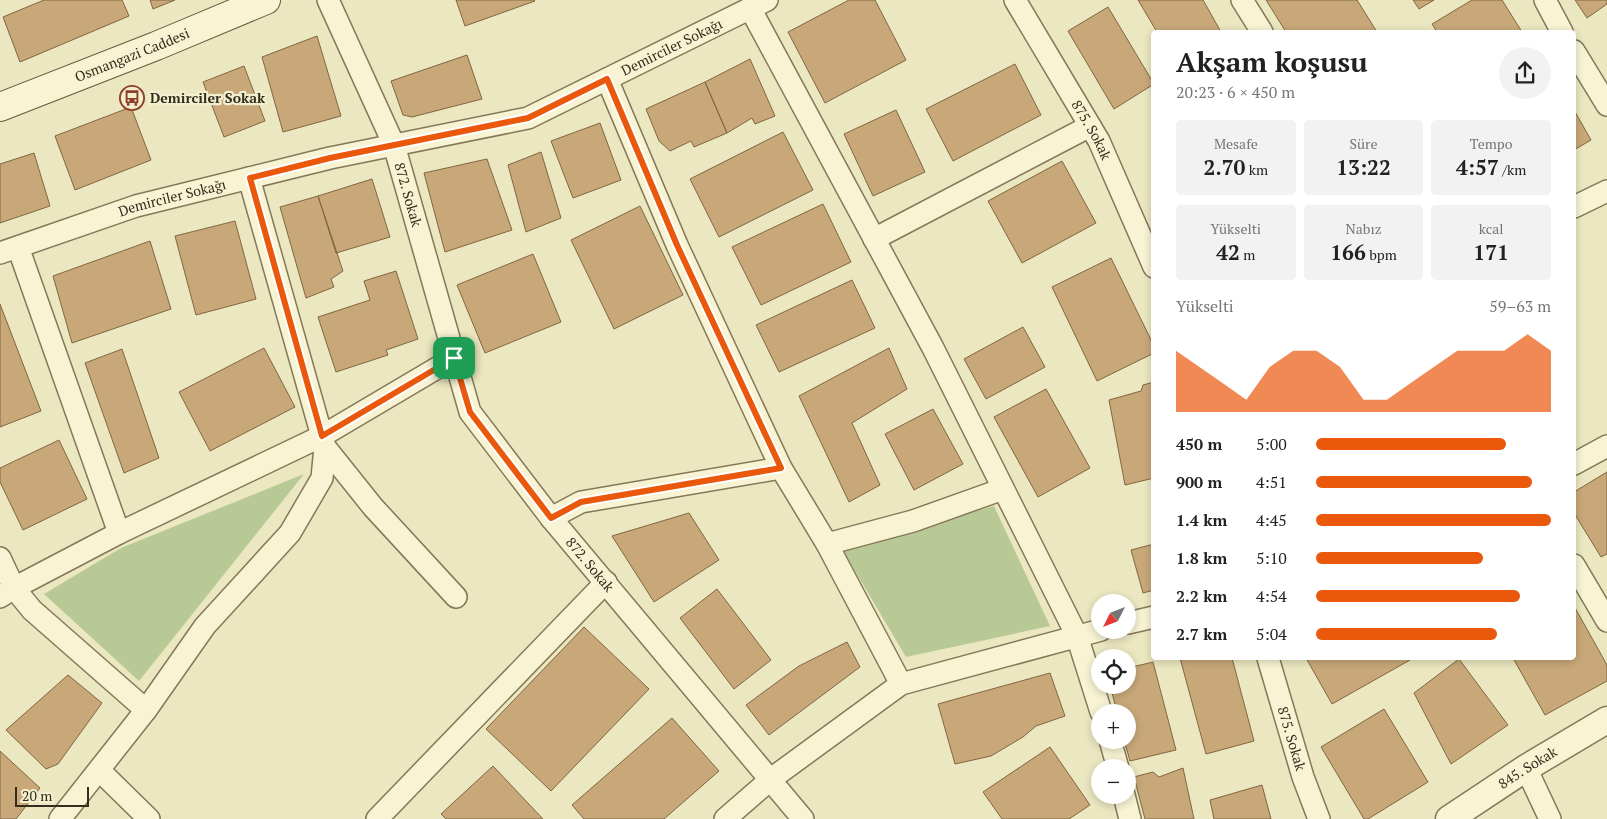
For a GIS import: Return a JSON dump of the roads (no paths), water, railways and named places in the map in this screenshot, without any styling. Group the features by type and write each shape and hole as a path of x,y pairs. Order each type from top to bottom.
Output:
{"main road":[{"name":"Osmangazi Caddesi","path":"0,107 156,46 266,0"}],"street":[{"name":"872. Sokak","path":"328,0 394,145 470,412 551,518 803,819"},
{"name":"875. Sokak","path":"1015,0 1099,141 1151,260"},
{"path":"1242,0 1261,30"},
{"path":"1545,0 1561,30"},
{"name":"Demirciler Sokağı","path":"9,250 136,206 330,158 528,118 759,4"},
{"path":"759,4 874,239 932,348 1077,636 1098,704"},
{"path":"1576,54 1607,105"},
{"path":"607,79 677,245 781,468 827,544 901,684"},
{"path":"874,239 1090,126"},
{"path":"60,819 146,710 205,626 290,533 322,478 324,442 250,178"},
{"path":"1576,205 1607,191"},
{"path":"9,250 120,533"},
{"path":"7,593 120,533 324,442 454,358"},
{"path":"324,442 373,506 456,597"},
{"path":"1576,463 1607,446"},
{"path":"551,518 581,502 781,468"},
{"path":"827,544 913,521 1003,489"},
{"path":"0,558 7,593 32,610 146,710"},
{"path":"1576,568 1607,621"},
{"path":"377,819 606,582"},
{"path":"1136,621 1151,618"},
{"path":"725,819 771,779 901,684 1091,632"},
{"name":"875. Sokak","path":"1269,660 1302,777 1319,819"},
{"name":"845. Sokak","path":"1449,819 1526,768 1607,720"},
{"path":"1526,768 1550,819"},
{"path":"99,770 149,819"},
{"path":"1126,804 1130,819"}],"place":[{"name":"Demirciler Sokak","path":"132,98"}]}
